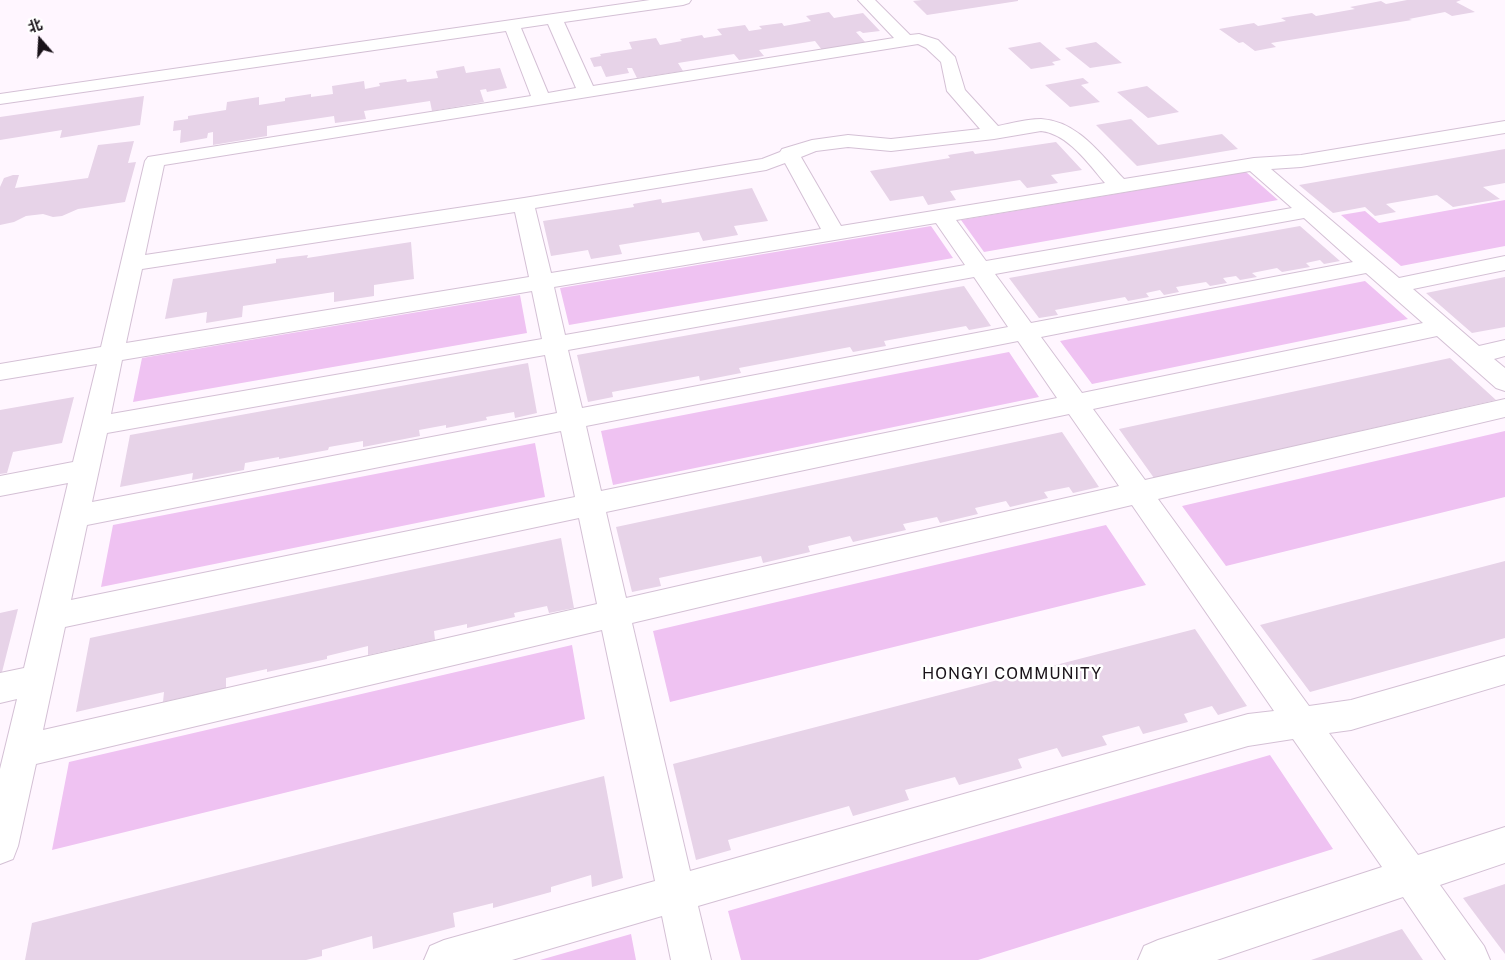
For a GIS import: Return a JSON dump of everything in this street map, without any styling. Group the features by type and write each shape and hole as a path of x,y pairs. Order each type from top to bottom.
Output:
{"street":[{"path":"0,100 684,0"},
{"path":"866,0 906,41"},
{"path":"554,19 587,92"},
{"path":"512,25 541,99"},
{"path":"0,846 155,161 919,39 927,41 949,61 956,90 994,133"},
{"path":"132,264 524,204 766,164 812,146 848,142 890,145 994,133 1042,125 1061,130 1071,136 1119,186"},
{"path":"0,372 1254,164 1301,161 1505,127"},
{"path":"789,154 835,234"},
{"path":"1254,164 1505,382"},
{"path":"524,204 691,960"},
{"path":"95,426 1309,211"},
{"path":"942,216 1470,960"},
{"path":"1395,286 1505,263"},
{"path":"75,516 1371,265"},
{"path":"52,617 1442,327"},
{"path":"1474,355 1505,348"},
{"path":"21,752 1505,408"},
{"path":"0,486 85,470"},
{"path":"444,960 1248,730 1351,715 1505,670"},
{"path":"0,688 38,680"},
{"path":"1158,960 1505,845"}],"shaded area":[{"path":"1246,172 1278,200 984,252 961,220"},
{"path":"1505,200 1505,246 1401,266 1341,215 1365,211 1379,223"},
{"path":"931,226 953,258 569,325 560,288"},
{"path":"1365,281 1408,319 1092,384 1060,341"},
{"path":"520,295 527,333 133,402 142,358"},
{"path":"1009,352 1039,397 613,485 601,431"},
{"path":"1505,431 1505,497 1226,566 1182,506"},
{"path":"535,443 545,497 101,587 113,525"},
{"path":"1106,525 1146,585 670,702 653,631"},
{"path":"572,645 585,719 52,850 69,762"},
{"path":"1270,755 1333,849 978,960 741,960 728,911"},
{"path":"631,934 636,960 540,960"}],"building":[{"path":"1407,0 1461,0 1456,2 1475,12 1452,16 1445,12 1409,19 1412,20 1271,43 1276,47 1255,51 1243,42 1239,43 1219,29 1254,23 1258,26 1286,21 1281,18 1312,13 1316,16 1355,9 1350,7 1381,1 1386,4"},
{"path":"913,1 1018,1 927,15"},
{"path":"829,12 834,18 863,13 880,31 856,32 866,43 822,50 815,41 759,50 764,56 739,60 734,54 678,63 683,71 637,78 632,68 627,68 629,73 606,77 601,66 594,67 590,58 601,56 600,54 632,49 629,42 656,38 660,45 702,35 704,38 722,35 717,29 745,25 749,31 762,29 759,26 782,23 784,26 811,21 806,16"},
{"path":"1040,42 1061,60 1052,62 1055,65 1031,69 1008,48"},
{"path":"1096,42 1122,63 1090,68 1065,48"},
{"path":"464,66 466,73 500,68 507,88 487,92 486,89 480,90 484,102 432,111 430,101 364,111 366,119 335,123 334,116 267,126 267,136 213,145 213,132 208,133 207,138 180,143 181,130 173,131 174,121 188,119 188,116 226,110 227,102 259,97 259,105 311,94 311,97 333,94 332,86 364,81 365,89 380,86 379,83 406,79 407,82 438,78 436,71"},
{"path":"1083,78 1089,83 1081,85 1100,102 1070,107 1045,85"},
{"path":"1147,86 1179,112 1148,118 1117,92"},
{"path":"144,96 140,125 60,138 62,130 0,140 0,117"},
{"path":"1131,119 1158,145 1222,134 1238,149 1137,166 1096,125"},
{"path":"134,141 128,163 136,162 125,202 78,209 62,216 53,217 43,214 26,216 14,222 0,225 0,187 4,178 19,175 15,188 88,178 98,145"},
{"path":"1056,142 1082,170 1051,175 1058,183 1027,188 1020,180 950,191 956,200 928,205 923,196 890,201 870,171 950,158 948,155 973,151 975,154"},
{"path":"1505,149 1505,183 1483,187 1500,199 1453,207 1437,195 1386,204 1396,212 1375,216 1365,207 1333,213 1299,185"},
{"path":"752,188 768,221 734,226 738,235 703,241 699,232 619,245 622,254 591,259 588,250 551,256 543,221 634,207 633,204 661,199 662,203"},
{"path":"1300,226 1340,261 1324,264 1320,260 1306,263 1310,267 1282,272 1277,268 1252,273 1257,277 1240,280 1236,276 1223,278 1227,283 1210,286 1206,282 1176,287 1179,292 1164,295 1160,290 1146,293 1149,297 1128,301 1125,297 1055,310 1058,315 1039,318 1009,278"},
{"path":"411,242 414,279 374,285 374,296 334,302 334,292 243,306 242,317 206,323 207,312 165,319 173,279 276,263 276,259 308,255 307,258"},
{"path":"1505,277 1505,327 1472,333 1426,293"},
{"path":"964,286 991,326 969,330 966,326 884,341 886,346 853,352 850,347 739,368 741,373 700,381 699,376 612,392 613,397 588,402 577,355"},
{"path":"1450,358 1496,400 1154,478 1119,429"},
{"path":"528,363 537,413 515,418 514,412 486,417 487,420 446,428 446,425 419,430 420,436 363,447 363,441 329,447 328,450 245,463 244,470 192,480 193,473 120,487 130,435"},
{"path":"74,397 62,443 13,452 7,473 0,474 0,410"},
{"path":"1062,432 1099,487 1073,493 1069,487 1044,492 1048,498 1010,507 1006,501 975,508 978,514 940,523 937,517 903,524 906,530 853,542 850,536 808,546 810,552 763,563 761,556 659,578 661,586 632,592 616,527"},
{"path":"561,538 574,608 549,613 547,606 514,613 515,617 467,628 467,624 434,631 435,640 368,655 368,646 327,656 327,659 267,672 267,669 226,678 226,688 163,702 164,692 76,712 90,638"},
{"path":"1505,561 1505,638 1310,692 1260,625"},
{"path":"18,609 1,676 0,613"},
{"path":"1195,629 1247,706 1218,715 1212,706 1184,714 1188,722 1143,734 1139,726 1102,736 1107,745 1062,757 1057,748 1018,759 1022,768 959,785 955,777 905,790 909,800 853,816 849,806 728,840 731,850 696,860 673,764"},
{"path":"604,776 623,878 592,887 591,875 551,887 551,892 493,908 493,903 453,913 455,927 373,949 372,936 322,950 322,956 306,960 25,960 32,923"},
{"path":"1505,884 1505,954 1463,898"},
{"path":"1402,929 1423,960 1311,960"}],"district":[{"name":"HONGYI COMMUNITY","path":"1012,674"}]}
